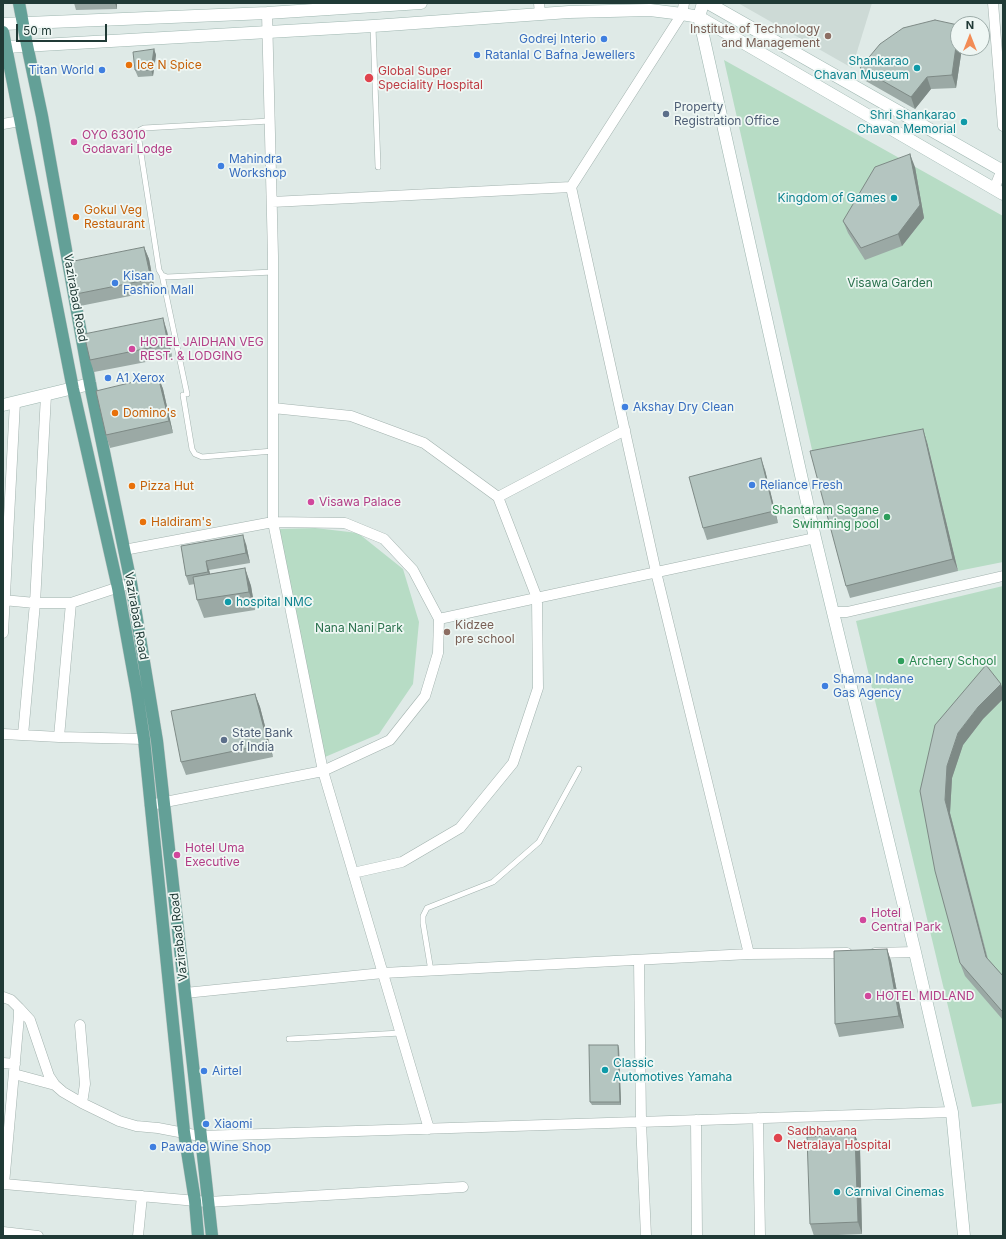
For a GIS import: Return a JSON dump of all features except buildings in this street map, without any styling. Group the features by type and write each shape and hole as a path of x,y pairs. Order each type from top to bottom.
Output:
{"main road":[{"name":"Vazirabad Road","path":"20,3 42,116 90,384 131,584 157,741 212,1236"},
{"path":"3,24 267,13 359,5 421,3"},
{"path":"703,3 699,17 815,538 952,1112 964,1236"},
{"path":"708,3 1002,170"},
{"path":"6,47 373,26 540,9 650,10 683,8 998,191"},
{"name":"Vazirabad Road","path":"3,32 73,389 118,588 137,693 144,739 184,1132 198,1236"},
{"path":"3,405 90,384"}],"street":[{"path":"993,3 1003,126"},
{"path":"683,8 570,187 656,572 748,954"},
{"path":"267,13 273,272 273,522 323,771 429,1128"},
{"path":"3,124 20,121"},
{"path":"998,191 1002,170"},
{"path":"272,202 570,187"},
{"path":"23,735 35,603 46,395"},
{"path":"3,633 15,402"},
{"path":"273,408 351,416 424,443 498,497 537,598 538,688 512,763 460,828 402,862 353,873"},
{"path":"498,497 624,430"},
{"path":"124,550 273,522 345,523 384,538 413,570 440,619 438,653 425,696 390,740 323,771 150,804"},
{"path":"440,619 815,538"},
{"path":"833,612 847,612 1003,576"},
{"path":"4,600 35,603 71,602 131,584"},
{"path":"59,737 71,602"},
{"path":"3,734 144,739"},
{"path":"185,993 383,973 431,970 748,954 915,952"},
{"path":"639,960 641,1122 646,1236"},
{"path":"3,997 11,1000 30,1020 49,1076 55,1085 63,1092 119,1122 130,1125 184,1132 200,1136 952,1112"},
{"path":"19,1008 14,1069 6,1130 3,1185 208,1202 463,1187"},
{"path":"80,1025 85,1084 82,1103"},
{"path":"3,1062 14,1069 55,1085"},
{"path":"758,1118 760,1236"},
{"path":"696,1120 697,1236"},
{"path":"138,1236 142,1196"},
{"path":"3,1232 38,1236"}],"lane":[{"path":"373,26 378,166"},
{"path":"270,121 144,128 140,130 138,134 159,270 162,274 185,394 192,449 196,454 202,457 273,451"},
{"path":"162,274 167,276 273,272"},
{"path":"431,970 423,923 423,916 427,908 493,882 539,842 580,769"},
{"path":"289,1039 401,1033"}],"shaded area":[{"name":"Institute of Technology and Management","path":"738,3 872,3 852,68"}],"green space":[{"name":"Visawa Garden","path":"724,60 1003,216 1003,562 958,571 927,442 815,463"},
{"name":"Nana Nani Park","path":"315,528 358,533 403,569 419,622 413,684 379,734 325,757 279,529"},
{"path":"1003,586 1003,1103 972,1107 856,621"}],"place":[{"name":"Institute of Technology and Management","path":"828,36"},
{"name":"Godrej Interio","path":"604,39"},
{"name":"Ratanlal C Bafna Jewellers","path":"477,55"},
{"name":"Ice N Spice","path":"129,65"},
{"name":"Shankarao Chavan Museum","path":"917,68"},
{"name":"Titan World","path":"102,70"},
{"name":"Global Super Speciality Hospital","path":"369,78"},
{"name":"Property Registration Office","path":"666,114"},
{"name":"Shri Shankarao Chavan Memorial","path":"964,122"},
{"name":"OYO 63010 Godavari Lodge","path":"74,142"},
{"name":"Mahindra Workshop","path":"221,166"},
{"name":"Kingdom of Games","path":"894,198"},
{"name":"Gokul Veg Restaurant","path":"76,217"},
{"name":"Kisan Fashion Mall","path":"115,283"},
{"name":"HOTEL JAIDHAN VEG REST. & LODGING","path":"132,349"},
{"name":"A1 Xerox","path":"108,378"},
{"name":"Akshay Dry Clean","path":"625,407"},
{"name":"Domino's","path":"115,413"},
{"name":"Reliance Fresh","path":"752,485"},
{"name":"Pizza Hut","path":"132,486"},
{"name":"Visawa Palace","path":"311,502"},
{"name":"Shantaram Sagane Swimming pool","path":"887,517"},
{"name":"Haldiram's","path":"143,522"},
{"name":"hospital NMC","path":"228,602"},
{"name":"Kidzee pre school","path":"447,632"},
{"name":"Archery School","path":"901,661"},
{"name":"Shama Indane Gas Agency","path":"825,686"},
{"name":"State Bank of India","path":"224,740"},
{"name":"Hotel Uma Executive","path":"177,855"},
{"name":"Hotel Central Park","path":"863,920"},
{"name":"HOTEL MIDLAND","path":"868,996"},
{"name":"Classic Automotives Yamaha","path":"605,1070"},
{"name":"Airtel","path":"204,1071"},
{"name":"Xiaomi","path":"206,1124"},
{"name":"Sadbhavana Netralaya Hospital","path":"778,1138"},
{"name":"Pawade Wine Shop","path":"153,1147"},
{"name":"Carnival Cinemas","path":"837,1192"}]}
